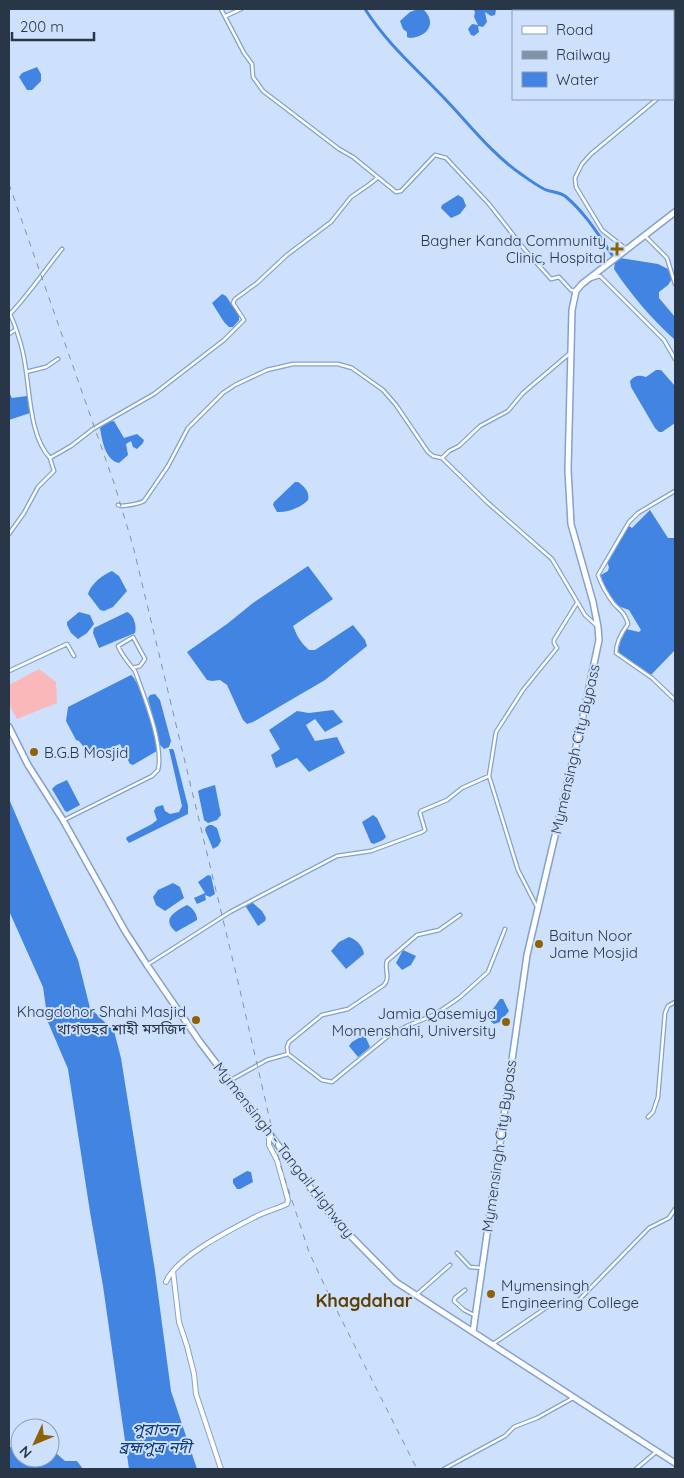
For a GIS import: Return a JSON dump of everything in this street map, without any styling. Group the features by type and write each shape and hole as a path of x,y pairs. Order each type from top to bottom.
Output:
{"highway":[{"path":"576,291 599,270 675,212"},
{"name":"Mymensingh City Bypass","path":"473,1332 525,965 599,640 594,602 571,524 568,470 572,310 576,291"},
{"name":"Mymensingh - Tangail Highway","path":"9,727 28,765 63,820 125,931 147,965 229,1081 334,1219 350,1237 396,1282 536,1371 573,1398 675,1463"}],"street":[{"path":"222,9 244,53 252,64 253,77 263,91 398,192 436,155 446,158 489,204 540,268 551,278 559,277 571,290 576,291"},
{"path":"226,16 241,9"},
{"path":"626,249 602,230 576,187 575,178 582,164 591,154 656,100"},
{"path":"50,458 71,446 93,429 154,394 224,340 244,320 233,304 236,299 257,283 287,255 331,222 352,197 377,178"},
{"path":"644,236 667,258 675,284"},
{"path":"9,534 24,513 38,487 54,471 50,458 46,454 36,430 25,362 9,313 33,288 46,268 62,249"},
{"path":"588,279 600,276 664,340 675,358"},
{"path":"9,334 15,330"},
{"path":"442,458 449,451 459,446 480,426 508,411 523,392 571,353"},
{"path":"26,372 46,367 58,359"},
{"path":"118,504 121,506 138,504 144,501 168,466 188,428 223,392 267,370 293,364 338,364 352,368 383,390 396,405 428,452 433,456 442,458 488,503 552,559 585,615 598,627"},
{"path":"675,491 638,513 629,522 598,575 601,585 626,617 628,624 623,630 616,653 652,678 675,700"},
{"path":"538,908 518,870 489,776 496,732 522,690 558,648 554,640 578,603"},
{"path":"63,820 152,776 158,770 160,753 146,698 133,668 118,646 133,637 145,660 140,666 133,668"},
{"path":"9,671 67,644 74,656"},
{"path":"147,965 230,912 337,856 371,851 422,832 425,830 421,811 447,800 462,788 489,776"},
{"path":"460,915 438,930 417,935 386,961 385,966 388,975 384,985 348,1009 322,1015 289,1042 287,1047 288,1054 322,1080 332,1082 388,1036 434,1015 459,998 488,972 505,929"},
{"path":"648,1117 653,1112 658,1097 665,1013 668,1006 675,1002"},
{"path":"229,1081 267,1060 288,1054"},
{"path":"166,1282 173,1271 189,1256 256,1217 287,1204 288,1200 277,1160 269,1145 269,1134"},
{"path":"493,1344 553,1303 562,1302 571,1307 574,1306 649,1228 669,1218 675,1208"},
{"path":"457,1253 470,1267 482,1268"},
{"path":"416,1295 450,1265"},
{"path":"173,1271 179,1322 194,1374 196,1394 221,1469"},
{"path":"465,1290 454,1301 464,1310 476,1315"},
{"path":"444,1469 505,1436 514,1427 538,1418 573,1398"},
{"path":"636,1469 657,1451"}],"shaded area":[{"path":"39,669 56,682 57,703 17,719 9,704 9,685"}],"water":[{"path":"423,9 427,14 430,24 426,32 421,35 407,37 407,32 403,29 400,21 410,12"},
{"path":"473,9 496,9 495,15 491,16 485,12 487,22 483,27 478,26 479,32 474,36 471,35 468,29 472,24 478,25"},
{"path":"37,67 41,74 41,81 32,90 27,90 19,77 22,73"},
{"path":"458,195 463,198 466,206 460,214 451,218 441,208 442,205"},
{"path":"620,258 658,264 670,270 672,279 659,292 659,298 675,317 675,340 642,306 614,269 615,262"},
{"path":"222,294 226,296 239,316 239,320 233,327 229,327 224,322 212,303"},
{"path":"656,370 661,370 675,386 675,423 662,432 655,428 631,387 630,381 637,376 646,377"},
{"path":"9,392 12,398 27,396 30,413 9,420"},
{"path":"114,421 124,438 137,434 144,440 137,449 133,447 131,441 126,444 128,455 119,463 107,454 100,428 108,422"},
{"path":"295,482 298,482 306,490 308,500 294,509 277,512 273,505 274,502"},
{"path":"650,510 668,538 675,538 675,650 651,675 618,651 626,629 639,632 641,630 629,610 618,606 604,587 601,575 608,571 607,562 619,539 629,526 632,528"},
{"path":"308,566 333,599 293,626 301,642 309,650 315,650 353,625 365,640 367,646 325,680 247,724 243,720 227,685 220,680 207,680 187,652 253,603"},
{"path":"112,571 119,576 127,591 113,607 104,611 100,610 88,594 97,580"},
{"path":"79,612 90,615 94,624 87,633 78,639 71,633 67,622"},
{"path":"127,612 134,621 135,633 99,648 93,633 94,628"},
{"path":"131,675 139,688 148,711 157,751 133,765 130,764 120,744 91,756 79,741 76,740 66,721 68,707"},
{"path":"155,694 160,700 171,741 169,747 164,749 160,745 148,698 150,695"},
{"path":"333,710 343,722 325,732 315,719 306,725 315,741 337,737 345,753 309,772 297,758 276,768 271,755 280,749 269,730 297,711 309,713"},
{"path":"169,749 174,751 188,806 188,814 129,843 126,839 127,837 157,820 154,811 156,807 163,805 165,811 170,814 179,812 182,806"},
{"path":"67,780 80,805 67,812 52,789"},
{"path":"215,785 221,815 217,820 208,823 204,820 198,791"},
{"name":"পুরাতন ব্রহ্মপুত্র নদী","path":"9,799 78,960 90,1008 114,1031 121,1058 155,1271 171,1391 197,1469 129,1469 103,1286 68,1069 48,1022 43,987 9,911"},
{"path":"373,815 377,818 386,837 374,844 371,843 362,822"},
{"path":"209,825 217,828 221,841 213,849 205,830"},
{"path":"208,875 211,876 215,894 210,897 205,895 206,900 197,904 194,898 205,893 198,882"},
{"path":"173,883 180,887 184,898 165,911 156,905 153,897 158,890"},
{"path":"253,903 262,911 266,918 258,926 246,907 247,904"},
{"path":"187,905 194,911 197,920 176,932 169,920 174,913"},
{"path":"349,937 359,943 364,954 346,969 331,951 339,942"},
{"path":"403,950 416,956 411,965 402,970 396,963"},
{"path":"500,999 503,999 509,1011 500,1022 494,1024 488,1019 488,1016"},
{"path":"362,1036 366,1038 370,1047 358,1057 349,1046"},
{"path":"247,1171 251,1172 253,1182 237,1189 233,1179"},
{"path":"9,1447 10,1468 60,1468 60,1457 65,1461 77,1461 83,1469 9,1469"}],"waterway":[{"path":"365,9 383,34 500,158 535,184 565,196 581,211 619,265"}],"railway":[{"path":"9,184 114,483 133,546 280,1164 309,1252 417,1469"}],"place":[{"name":"Bagher Kanda Community Clinic, Hospital","path":"617,249"},
{"name":"B.G.B Mosjid","path":"34,752"},
{"name":"Baitun Noor Jame Mosjid","path":"539,944"},
{"name":"Khagdohor Shahi Masjid খাগডহর শাহী মসজিদ","path":"196,1020"},
{"name":"Jamia Qasemiya Momenshahi, University","path":"506,1022"},
{"name":"Mymensingh Engineering College","path":"491,1294"}],"district":[{"name":"Khagdahar","path":"364,1300"}]}
